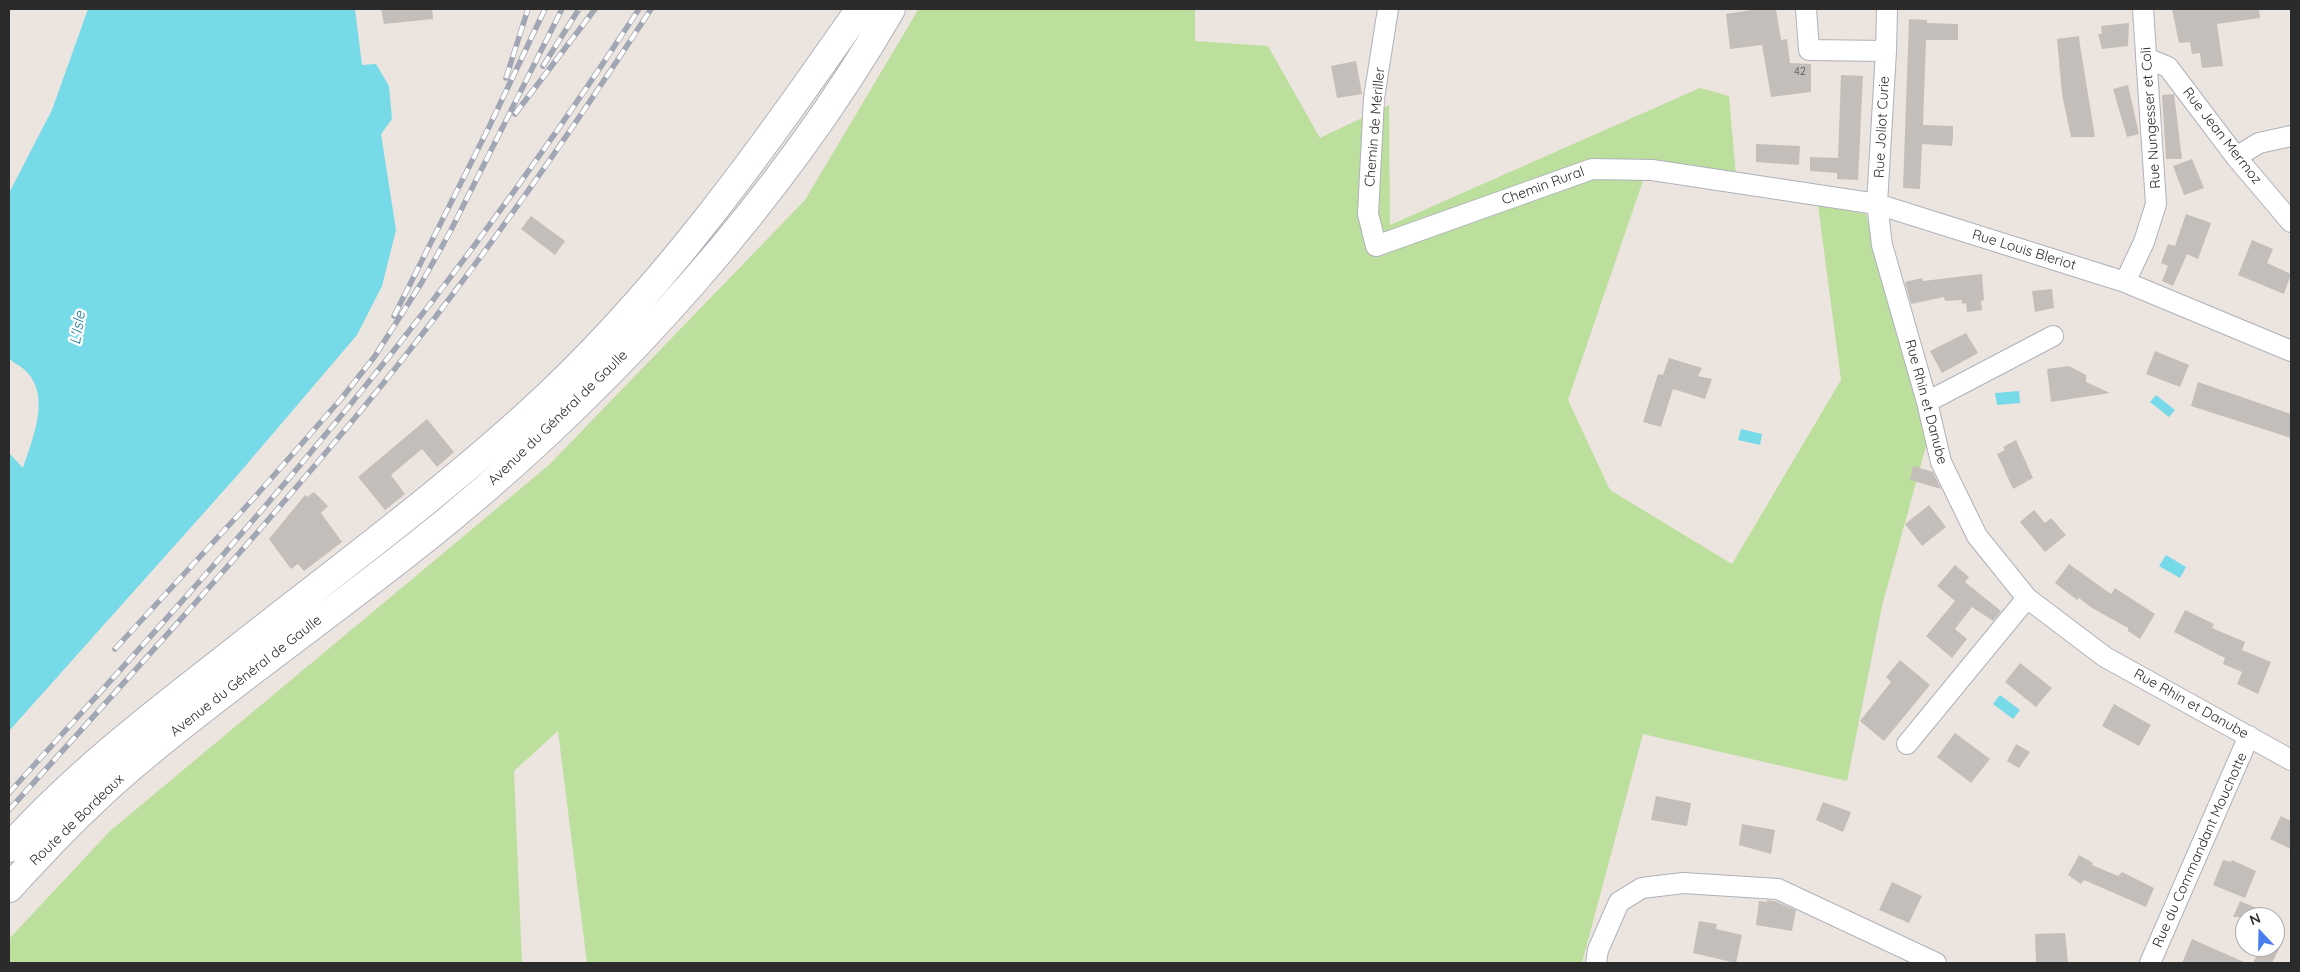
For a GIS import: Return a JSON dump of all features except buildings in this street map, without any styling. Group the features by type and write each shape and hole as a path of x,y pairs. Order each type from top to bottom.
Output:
{"main road":[{"name":"Avenue du Général de Gaulle","path":"137,727 415,509 529,414 631,311 675,260 767,142 860,9"},
{"name":"Avenue du Général de Gaulle","path":"147,753 453,516 559,422 643,336 742,226 853,73 891,9"},
{"name":"Route de Bordeaux","path":"9,848 45,808 137,727"},
{"name":"Route de Bordeaux","path":"9,888 60,833 147,753"}],"street":[{"name":"Chemin de Mériller","path":"1376,246 1368,214 1374,98 1388,9"},
{"path":"1810,9 1809,50 1886,51"},
{"name":"Rue Joliot Curie","path":"1877,204 1887,9"},
{"name":"Rue Nungesser et Coli","path":"2125,282 2144,242 2156,204 2143,9"},
{"name":"Rue Jean Mermoz","path":"2146,58 2168,67 2236,158 2291,222"},
{"path":"2236,158 2260,143 2291,136"},
{"name":"Chemin Rural","path":"1376,246 1592,169 1652,170 1746,184"},
{"name":"Rue Louis Bleriot","path":"1746,184 1877,204 2125,282 2291,351"},
{"name":"Rue Rhin et Danube","path":"1877,204 1882,246 1927,402 1942,462 1977,536 2027,598 2105,657 2291,760"},
{"path":"1927,402 2053,336"},
{"path":"1908,744 2027,598"},
{"name":"Rue du Commandant Mouchotte","path":"2150,963 2249,736"},
{"path":"1596,963 1598,950 1619,902 1642,888 1682,883 1778,889 1936,963"}],"green space":[{"path":"917,9 1195,9 1195,41 1268,46 1320,138 1389,105 1390,225 1700,88 1729,96 1736,176 1648,166 1568,400 1610,490 1732,564 1841,380 1818,205 1866,214 1928,439 1882,606 1847,781 1643,734 1582,963 587,963 558,731 514,771 522,963 9,963 9,939 110,831 549,465 805,200"}],"water":[{"name":"L'Isle","path":"88,9 355,9 362,65 376,64 389,86 392,119 381,134 396,230 382,286 357,335 235,478 9,731 9,453 23,468 35,432 39,406 34,382 25,370 9,358 9,193 52,110"},
{"path":"2019,391 2020,403 1997,405 1995,393"},
{"path":"2156,395 2175,410 2169,417 2150,402"},
{"path":"1741,429 1762,434 1760,445 1738,440"},
{"path":"2166,555 2186,567 2180,578 2159,566"},
{"path":"2000,695 2020,710 2013,719 1993,704"}],"railway":[{"path":"506,78 528,9"},
{"path":"394,316 490,125 545,9"},
{"path":"115,649 254,498 341,399 375,356 422,282 450,232 562,9"},
{"path":"543,66 579,9"},
{"path":"515,114 595,9"},
{"path":"9,793 230,547 346,410 477,242 560,126 639,9"},
{"path":"9,810 220,575 385,381 466,277 542,171 651,9"}]}
